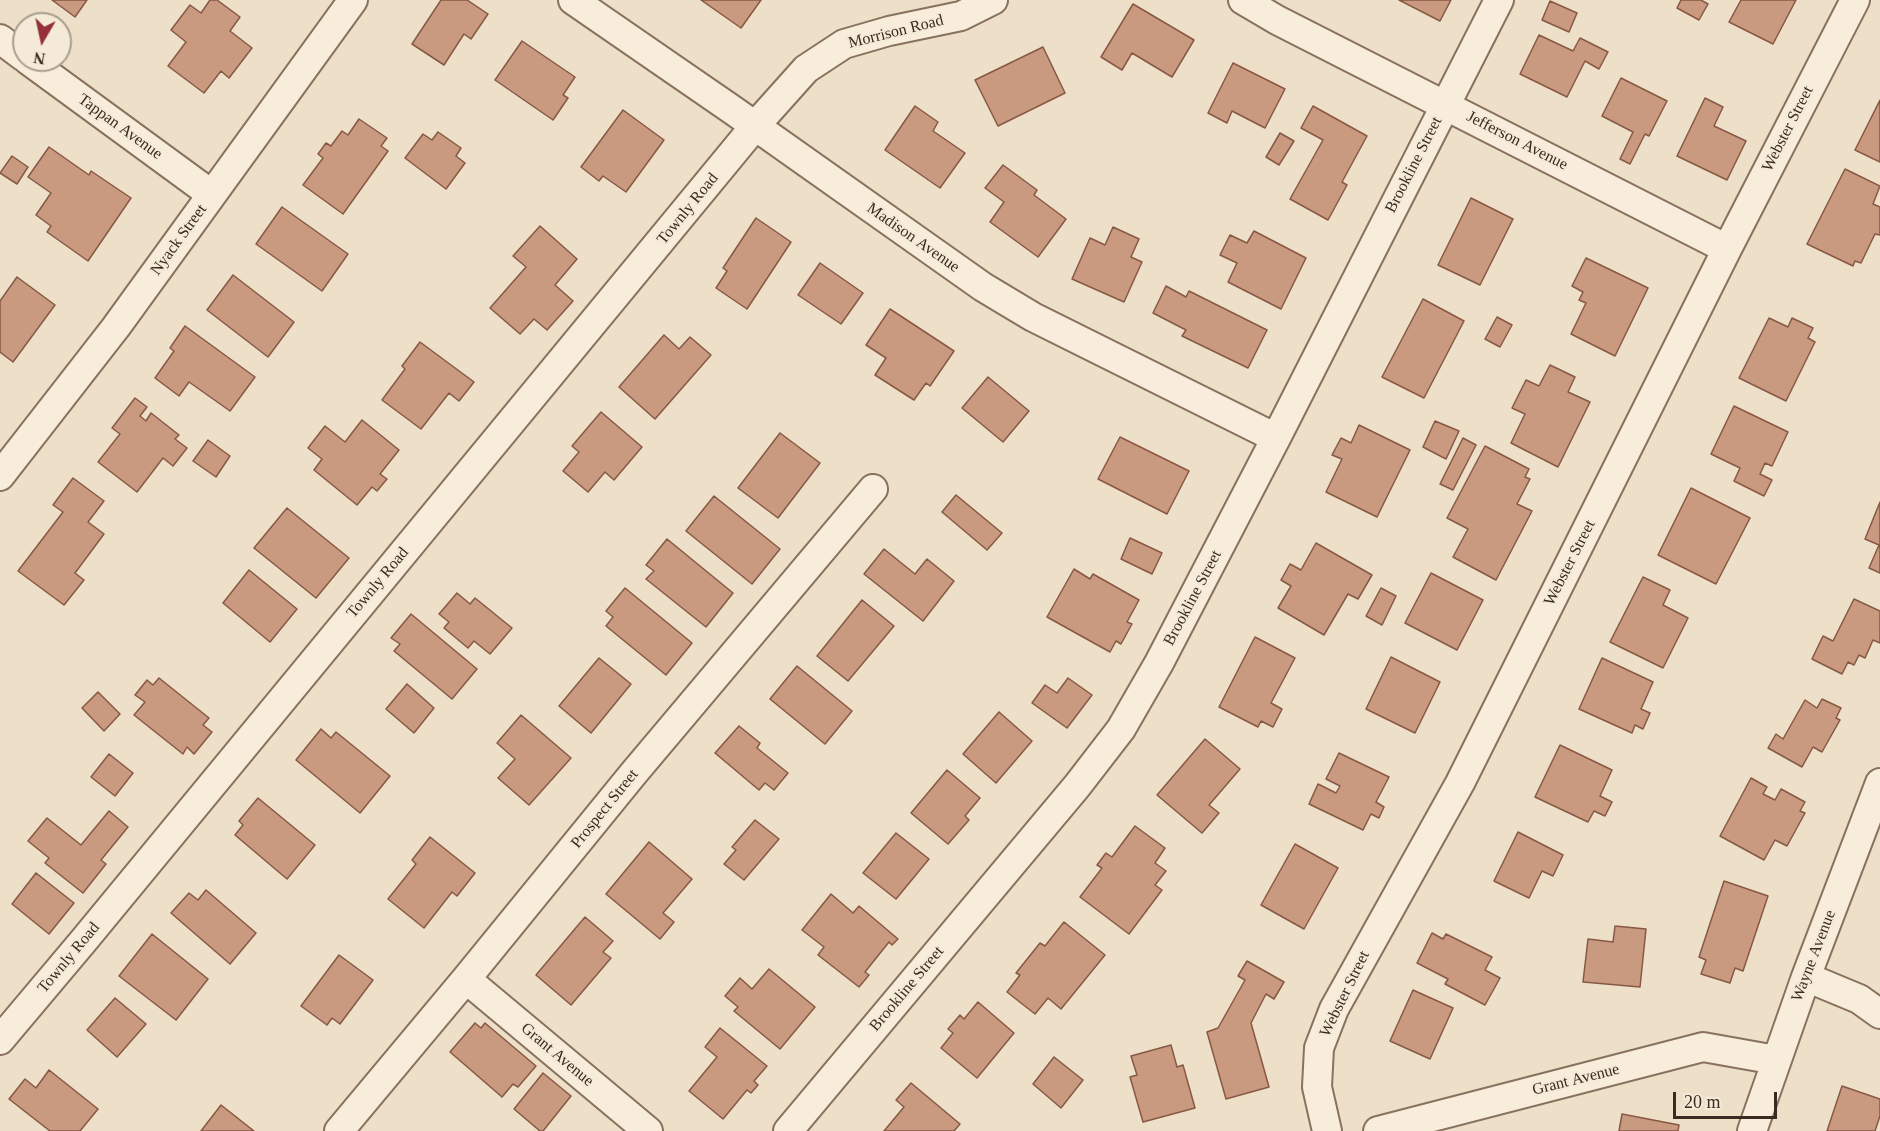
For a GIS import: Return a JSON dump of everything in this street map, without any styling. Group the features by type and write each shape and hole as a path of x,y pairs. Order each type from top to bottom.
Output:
{"street":[{"name":"Nyack Street","path":"0,476 116,327 353,0"},
{"name":"Madison Avenue","path":"573,0 756,126 934,254 1003,299 1033,317 1276,438"},
{"name":"Morrison Road","path":"756,126 806,69 844,45 889,31 961,16 993,0"},
{"name":"Jefferson Avenue","path":"1243,0 1277,20 1727,249"},
{"name":"Brookline Street","path":"788,1131 1077,786 1121,729 1159,663 1276,438 1499,0"},
{"name":"Webster Street","path":"1327,1131 1317,1087 1319,1048 1334,1009 1460,783 1727,249 1855,0"},
{"name":"Tappan Avenue","path":"44,72 212,194"},
{"name":"Townly Road","path":"0,1040 756,126"},
{"name":"Prospect Street","path":"339,1131 633,774 873,489"},
{"name":"Wayne Avenue","path":"1752,1131 1806,977 1880,783"},
{"path":"1806,977 1859,999 1880,1014"},
{"name":"Grant Avenue","path":"466,979 648,1131"},
{"name":"Grant Avenue","path":"1378,1131 1703,1047 1776,1060"}],"building":[{"path":"52,0 87,0 75,17 72,12 68,12"},
{"path":"210,0 217,0 240,17 230,31 252,48 229,78 221,71 204,93 168,66 186,42 171,30 190,5 201,13"},
{"path":"441,0 467,0 488,14 471,39 464,34 444,65 412,44"},
{"path":"701,0 761,0 741,28"},
{"path":"1399,0 1451,0 1440,21"},
{"path":"1681,0 1701,0 1708,4 1699,20 1677,8"},
{"path":"1741,0 1796,0 1773,44 1729,22"},
{"path":"1550,1 1577,13 1569,32 1542,20"},
{"path":"1133,4 1194,40 1172,77 1132,53 1122,70 1101,57"},
{"path":"1539,35 1573,51 1580,38 1608,52 1599,69 1585,61 1567,97 1520,74"},
{"path":"522,41 575,77 563,95 568,98 553,120 495,80"},
{"path":"1043,47 1065,93 998,126 975,80"},
{"path":"1233,63 1285,89 1265,128 1232,111 1227,123 1208,113"},
{"path":"1621,78 1667,101 1649,136 1645,134 1630,164 1620,159 1633,132 1602,116"},
{"path":"1705,98 1723,107 1714,126 1746,141 1727,180 1677,156"},
{"path":"1880,100 1880,162 1855,150"},
{"path":"915,106 938,122 933,131 965,153 940,188 885,150"},
{"path":"1313,106 1367,136 1342,182 1347,185 1328,220 1290,199 1323,140 1301,128"},
{"path":"623,110 664,140 626,192 603,176 599,181 581,167"},
{"path":"359,119 387,138 381,146 388,151 343,214 303,185 323,158 318,154 326,143 331,146 342,131 348,135"},
{"path":"438,132 461,148 456,156 465,163 446,189 405,158 423,134 432,140"},
{"path":"1280,133 1294,141 1279,165 1266,157"},
{"path":"49,147 89,175 91,171 131,198 88,261 47,232 51,226 36,215 51,193 28,177"},
{"path":"12,156 28,167 17,184 0,173"},
{"path":"1003,165 1037,190 1034,195 1066,219 1038,257 990,222 1004,202 985,188"},
{"path":"1845,169 1880,186 1873,204 1880,207 1880,235 1875,234 1861,263 1855,261 1853,266 1807,244"},
{"path":"1471,198 1513,219 1480,285 1438,265"},
{"path":"282,207 348,254 322,291 256,244"},
{"path":"756,218 791,242 747,309 716,288 727,271 723,268"},
{"path":"540,226 577,259 555,285 573,301 547,330 534,319 520,334 490,308 526,267 513,256"},
{"path":"1113,227 1139,239 1131,257 1142,262 1124,302 1072,279 1090,238 1105,245"},
{"path":"1254,231 1306,258 1281,309 1228,282 1237,263 1220,255 1230,235 1247,243"},
{"path":"1586,258 1648,288 1615,356 1571,334 1586,303 1579,300 1583,292 1572,286"},
{"path":"820,263 863,293 841,324 798,295"},
{"path":"233,275 294,322 268,357 207,310"},
{"path":"17,277 55,305 13,362 0,352 0,301"},
{"path":"1166,286 1186,297 1189,291 1267,330 1248,368 1182,336 1186,330 1153,313"},
{"path":"1423,299 1464,321 1424,398 1382,377"},
{"path":"890,309 954,351 930,386 926,383 914,400 875,375 886,358 866,345"},
{"path":"1497,317 1512,325 1500,347 1485,339"},
{"path":"1769,318 1788,327 1792,318 1813,328 1808,338 1815,342 1786,401 1739,378"},
{"path":"185,326 255,377 230,411 189,382 179,396 155,378 174,351 170,348"},
{"path":"664,335 679,349 690,337 711,355 655,419 619,387"},
{"path":"420,342 474,382 459,401 449,393 421,429 382,400 405,369 402,366"},
{"path":"1550,365 1575,377 1568,392 1590,402 1558,467 1511,443 1525,414 1512,408 1526,380 1539,386"},
{"path":"988,377 1029,411 1003,442 962,408"},
{"path":"135,398 147,407 140,416 146,421 151,413 179,435 175,439 187,448 173,466 163,458 137,492 98,462 120,434 112,428"},
{"path":"1734,406 1788,432 1772,466 1765,463 1760,474 1772,480 1764,496 1734,481 1740,468 1711,454"},
{"path":"601,412 642,447 614,480 605,472 588,492 563,471 579,452 572,446"},
{"path":"362,420 399,450 380,474 387,479 377,491 372,487 357,505 314,470 322,459 308,448 325,426 345,442"},
{"path":"1435,421 1459,431 1446,459 1423,447"},
{"path":"1359,425 1410,450 1377,517 1326,492 1342,459 1332,455 1341,438 1351,443"},
{"path":"780,433 820,463 778,518 738,488"},
{"path":"1120,437 1189,471 1167,514 1098,479"},
{"path":"1463,438 1476,445 1453,490 1440,484"},
{"path":"208,440 230,456 216,477 193,461"},
{"path":"1485,446 1529,469 1525,477 1530,479 1517,504 1532,511 1496,580 1453,557 1468,529 1447,518"},
{"path":"73,478 104,501 88,522 104,534 75,573 84,580 64,605 18,571 63,512 53,505"},
{"path":"1691,488 1750,518 1716,584 1658,555"},
{"path":"956,495 1002,533 987,550 942,512"},
{"path":"714,496 780,549 752,584 686,531"},
{"path":"1880,502 1880,573 1869,568 1879,545 1865,539"},
{"path":"287,508 349,558 316,598 254,548"},
{"path":"1130,538 1162,553 1152,574 1121,559"},
{"path":"667,539 733,593 706,627 646,579 654,571 646,565"},
{"path":"1316,543 1372,575 1358,599 1348,594 1324,635 1278,608 1291,586 1281,580 1290,564 1301,570"},
{"path":"884,549 915,574 927,559 954,581 923,621 864,574"},
{"path":"1074,569 1090,579 1093,574 1139,600 1127,622 1132,624 1121,644 1116,641 1110,652 1047,617"},
{"path":"249,570 297,609 270,642 223,603"},
{"path":"1431,573 1483,600 1457,650 1405,623"},
{"path":"1643,577 1670,590 1663,605 1688,618 1663,668 1610,642"},
{"path":"625,588 692,643 666,675 606,626 613,617 606,611"},
{"path":"1381,588 1396,596 1382,625 1366,616"},
{"path":"457,593 470,604 475,598 512,628 490,654 474,641 468,648 444,628 449,622 439,614"},
{"path":"1854,599 1880,611 1880,643 1873,640 1865,658 1859,655 1854,665 1848,662 1842,674 1812,659 1823,636 1833,641"},
{"path":"862,600 894,626 848,681 817,656"},
{"path":"411,614 477,669 452,699 394,651 400,644 391,638"},
{"path":"1255,637 1295,658 1271,703 1282,709 1273,727 1261,721 1258,727 1219,707"},
{"path":"1391,657 1440,682 1415,733 1366,709"},
{"path":"599,658 631,684 591,733 559,706"},
{"path":"1602,658 1653,682 1641,709 1650,713 1643,729 1635,725 1632,733 1579,709"},
{"path":"797,666 852,711 825,744 770,699"},
{"path":"159,678 209,718 203,725 212,732 194,754 187,747 183,754 134,715 145,702 135,695 147,680 153,685"},
{"path":"1068,678 1092,695 1067,728 1032,703 1045,685 1057,693"},
{"path":"407,684 434,708 414,733 386,709"},
{"path":"98,692 120,714 104,731 82,708"},
{"path":"1822,699 1841,708 1836,718 1840,720 1822,752 1813,747 1802,767 1768,748 1776,734 1783,739 1805,700 1817,708"},
{"path":"999,712 1032,741 996,783 963,754"},
{"path":"521,715 571,758 529,805 498,778 515,759 497,743"},
{"path":"739,726 760,743 757,748 788,773 774,790 765,783 759,790 715,753"},
{"path":"321,729 331,738 336,732 390,776 360,813 296,760"},
{"path":"1205,739 1240,769 1209,805 1219,813 1202,833 1157,795"},
{"path":"1560,745 1612,770 1600,796 1612,802 1605,816 1594,811 1588,822 1535,797"},
{"path":"1339,753 1389,777 1376,802 1384,807 1379,818 1371,814 1363,830 1309,804 1318,784 1336,793 1340,786 1326,779"},
{"path":"109,754 133,773 115,796 91,777"},
{"path":"947,770 980,798 965,816 969,820 948,844 911,813"},
{"path":"1751,778 1767,787 1763,794 1775,800 1781,789 1805,802 1800,811 1805,813 1787,846 1775,840 1764,860 1720,836"},
{"path":"258,798 315,845 287,879 235,835 243,825 239,821"},
{"path":"109,811 128,827 101,860 106,864 83,893 45,863 49,858 28,841 47,818 81,845"},
{"path":"755,820 779,839 744,880 724,864 736,850 732,847"},
{"path":"1135,826 1165,848 1155,863 1166,871 1155,885 1162,890 1129,934 1080,897 1102,868 1097,865 1106,853 1112,857"},
{"path":"1518,832 1563,855 1553,876 1542,871 1529,898 1494,881"},
{"path":"896,833 929,859 896,899 863,873"},
{"path":"430,837 475,873 457,896 452,892 424,928 388,899 416,864 412,860"},
{"path":"649,842 692,879 663,913 674,922 660,939 606,894"},
{"path":"1295,844 1338,868 1304,929 1261,905"},
{"path":"36,873 74,903 49,934 12,904"},
{"path":"1724,881 1768,896 1743,971 1735,968 1730,983 1701,974 1706,960 1699,957"},
{"path":"206,890 256,933 230,964 171,913 189,893 198,900"},
{"path":"831,894 853,913 859,906 898,939 892,945 889,942 865,972 869,975 859,987 818,955 824,947 802,930"},
{"path":"585,917 613,941 603,952 611,958 571,1005 536,975"},
{"path":"1064,922 1105,955 1061,1009 1048,998 1035,1014 1007,992 1020,975 1016,973 1040,943 1045,946"},
{"path":"1615,926 1646,929 1640,987 1583,982 1588,939 1613,942"},
{"path":"1432,933 1443,939 1446,934 1492,957 1485,970 1500,978 1485,1005 1445,984 1448,979 1417,963"},
{"path":"152,934 208,979 176,1020 119,976"},
{"path":"339,955 373,980 340,1024 332,1018 327,1025 301,1006"},
{"path":"1247,961 1284,982 1274,999 1266,994 1251,1023 1269,1087 1226,1099 1207,1032 1218,1028 1245,980 1238,976"},
{"path":"769,969 815,1007 780,1049 734,1011 738,1007 725,996 740,978 752,989"},
{"path":"1413,990 1453,1008 1430,1059 1390,1041"},
{"path":"115,998 146,1024 117,1057 87,1030"},
{"path":"978,1002 1014,1033 977,1078 941,1048 953,1033 948,1029 960,1015 964,1019"},
{"path":"475,1023 481,1028 485,1023 536,1066 518,1087 513,1084 502,1097 450,1052"},
{"path":"720,1028 767,1066 754,1081 758,1085 751,1093 747,1090 723,1119 689,1091 717,1057 705,1047"},
{"path":"1171,1045 1177,1067 1183,1065 1195,1108 1143,1122 1130,1077 1137,1075 1131,1056"},
{"path":"1054,1057 1083,1080 1061,1108 1033,1084"},
{"path":"49,1070 98,1109 80,1131 50,1131 9,1099 25,1079 36,1088"},
{"path":"543,1073 571,1096 543,1131 540,1131 514,1109"},
{"path":"911,1083 960,1124 954,1131 884,1131 904,1107 896,1100"},
{"path":"1842,1086 1880,1099 1880,1116 1875,1131 1827,1131"},
{"path":"221,1105 254,1131 201,1131"},
{"path":"1622,1114 1679,1125 1678,1131 1619,1131"}]}
